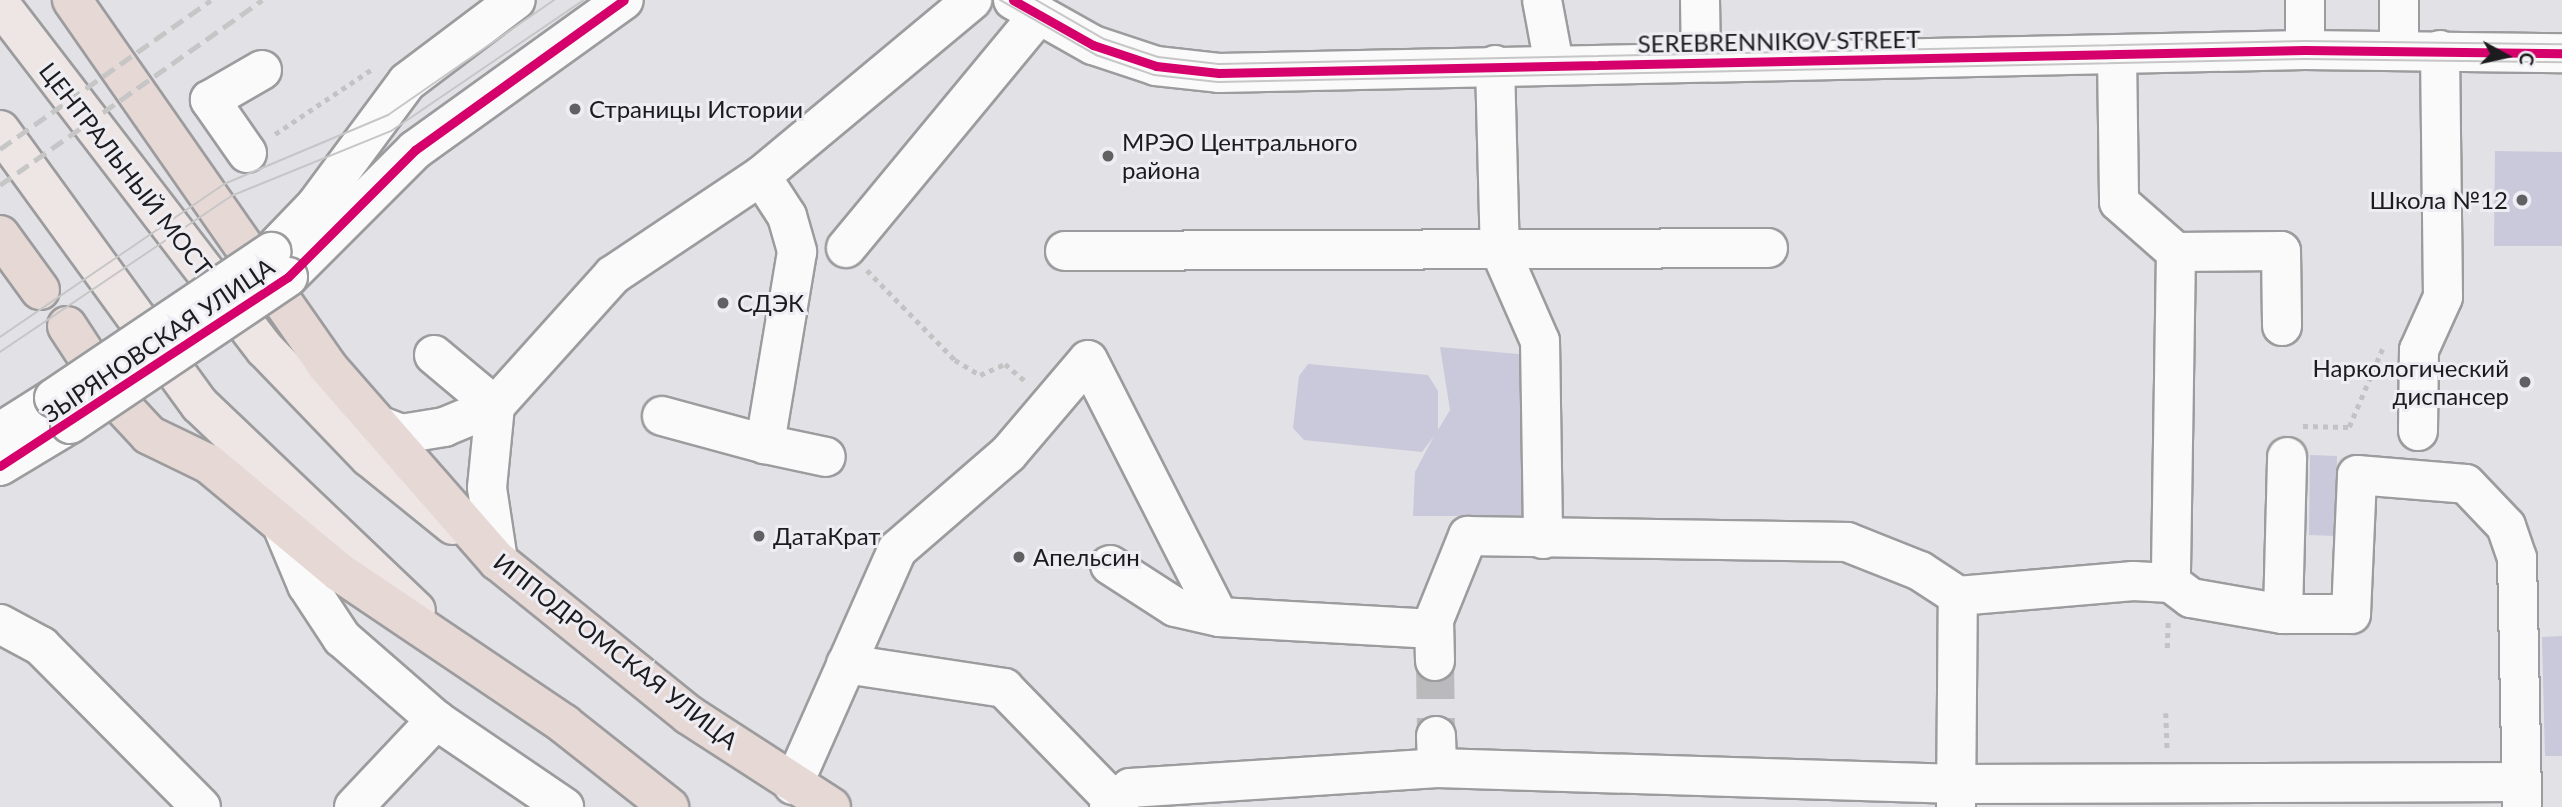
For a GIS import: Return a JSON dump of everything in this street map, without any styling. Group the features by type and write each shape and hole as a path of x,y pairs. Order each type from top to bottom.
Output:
{"highway":[{"name":"ИППОДРОМСКАЯ УЛИЦА","path":"72,0 373,423 498,561 689,715 793,785 831,807"},
{"path":"0,235 40,290"},
{"path":"67,326 90,361"},
{"path":"123,407 149,435 220,472 283,528 467,660 564,724 669,807"}],"main road":[{"name":"ЦЕНТРАЛЬНЫЙ МОСТ","path":"0,4 265,349 369,457 498,561"},
{"path":"0,130 200,405 467,660"}],"street":[{"name":"ЗЫРЯНОВСКАЯ УЛИЦА","path":"279,264 316,205 407,82 516,0"},
{"name":"ЗЫРЯНОВСКАЯ УЛИЦА","path":"0,466 62,411 279,264 415,150 624,0"},
{"path":"373,423 401,434 444,427 495,406 613,275 761,176 972,0"},
{"path":"1542,0 1554,64"},
{"path":"1700,0 1701,62"},
{"path":"2305,0 2305,50"},
{"path":"2399,0 2399,50"},
{"path":"846,248 1026,7"},
{"name":"SEREBRENNIKOV STREET","path":"1026,7 1093,45 1156,66 1219,73 1495,65 2305,50 2562,53"},
{"path":"2418,431 2419,350 2443,297 2440,50"},
{"path":"2117,54 2119,202 2176,252 2281,251 2282,326"},
{"path":"1495,65 1500,250 1540,341 1544,539"},
{"path":"247,153 210,100 262,70"},
{"path":"761,176 788,216 797,252 765,444"},
{"path":"1065,251 1768,248"},
{"path":"2170,598 2176,252"},
{"path":"434,355 495,406"},
{"path":"793,785 897,550 1007,454 1087,360 1219,617"},
{"path":"495,406 487,488 498,561"},
{"name":"ЗЫРЯНОВСКАЯ УЛИЦА","path":"0,432 62,411"},
{"path":"662,416 765,444 826,457"},
{"path":"2283,614 2288,442"},
{"path":"846,664 1004,688 1112,805 1130,788 1436,752 1957,795 2522,795 2517,558 2505,526 2466,484 2357,475 2351,614 2283,614 2191,598 1958,596 1920,571 1847,542 1468,537 1434,645 1219,617 1175,607 1110,565"},
{"path":"283,528 307,585 342,638 436,720 564,807"},
{"path":"1957,795 1958,596"},
{"path":"0,624 41,646 201,807"},
{"path":"354,807 436,720"}],"path":[{"path":"247,153 383,61"},
{"path":"846,248 955,360 980,375 1005,364 1033,387"},
{"path":"2288,442 2348,427 2388,339"},
{"path":"2167,648 2170,598"}],"shaded area":[{"name":"Школа №12","path":"2495,151 2562,152 2562,246 2494,246"},
{"path":"1440,347 1530,355 1524,516 1413,516 1415,472 1434,436 1422,452 1304,440 1293,428 1299,376 1308,364 1428,375 1438,391 1438,430 1450,410"},
{"path":"2310,455 2337,456 2336,536 2309,535"},
{"path":"2562,636 2562,756 2545,756 2542,637"}],"tunnel":[{"path":"1435,661 1436,736"}],"tram line":[{"path":"0,337 224,184 388,115 554,0"},
{"path":"0,352 231,196 391,131 584,0"},
{"path":"1000,0 1096,55 1154,75 1218,82 2305,59 2562,62"},
{"path":"1036,0 1104,39 1158,57 1219,64 2305,41 2562,44"}],"railway":[{"path":"0,149 211,0"},
{"path":"0,185 262,0"}],"cycle path":[{"path":"0,466 288,277 415,150 624,0"},
{"path":"1013,0 1093,45 1156,66 1219,73 2305,50 2562,53"}],"place":[{"name":"Страницы Истории","path":"575,109"},
{"name":"МРЭО Центрального района","path":"1108,156"},
{"name":"Школа №12","path":"2522,200"},
{"name":"СДЭК","path":"723,303"},
{"name":"Наркологический диспансер","path":"2525,382"},
{"name":"ДатаКрат","path":"759,536"},
{"name":"Апельсин","path":"1019,557"}]}
